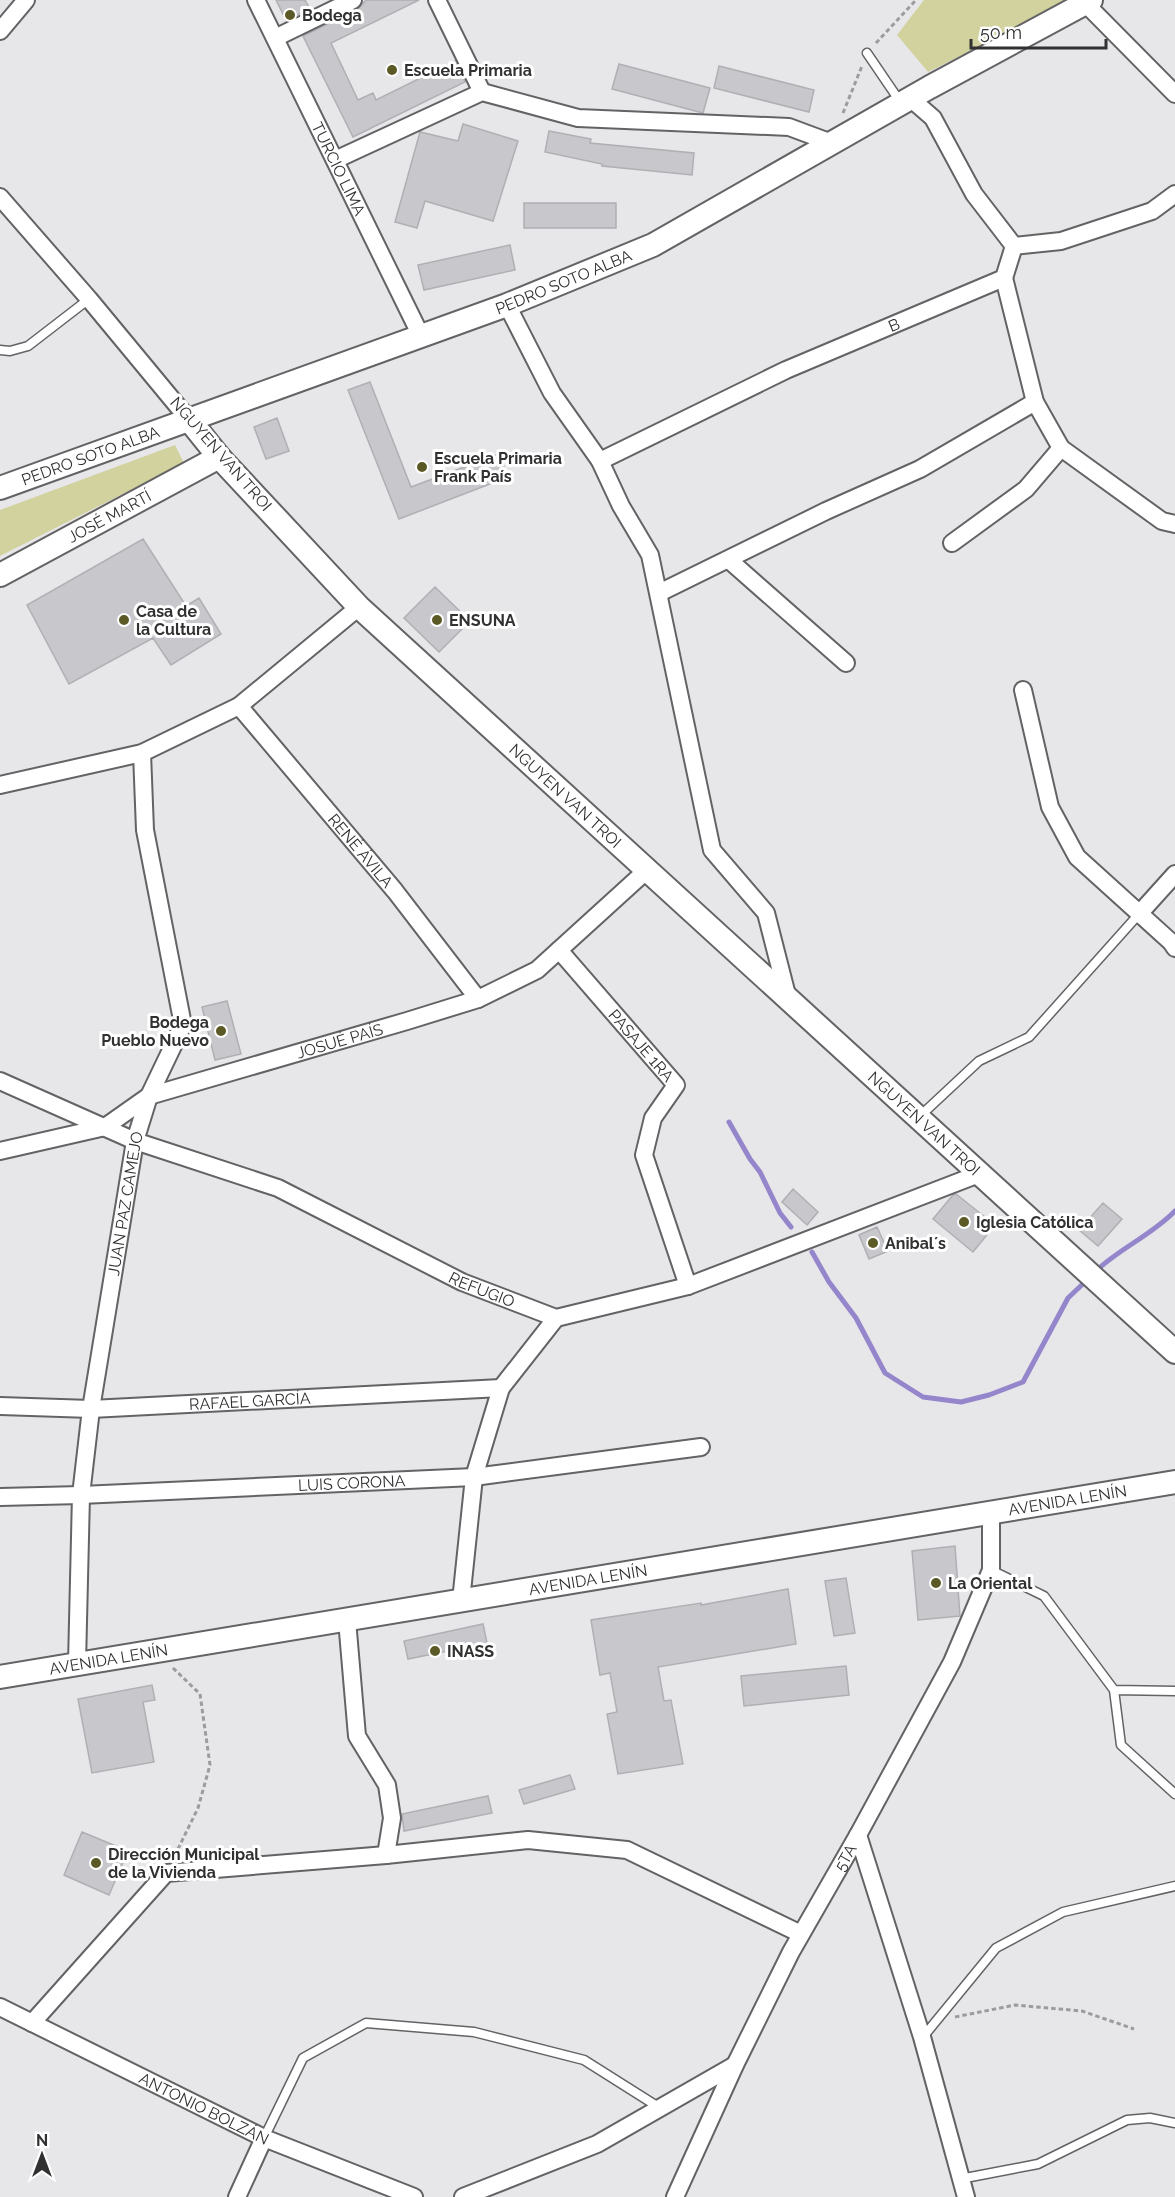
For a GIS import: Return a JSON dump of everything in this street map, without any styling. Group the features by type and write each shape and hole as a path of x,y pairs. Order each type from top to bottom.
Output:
{"street":[{"path":"0,31 26,0"},
{"name":"TURCIO LIMA","path":"256,0 421,336"},
{"path":"275,38 352,0"},
{"path":"437,0 482,92"},
{"path":"1088,1 1175,94"},
{"name":"PEDRO SOTO ALBA","path":"0,488 507,305 653,245 906,101 1088,1"},
{"path":"334,160 482,92 578,118 789,128 832,143"},
{"path":"906,101 933,118 974,194 1014,246"},
{"path":"1014,246 1061,241 1152,211 1175,194"},
{"name":"NGUYEN VAN TROI","path":"0,197 89,299 219,457 359,607 1175,1353"},
{"path":"1014,246 1004,278 1035,402 1061,448 1162,521 1175,524"},
{"name":"B","path":"600,461 786,370 1004,278"},
{"path":"507,305 552,393 600,461 621,506 650,555 712,850 766,913 788,999"},
{"path":"659,593 826,511 920,469 1035,402"},
{"path":"952,543 1026,489 1061,448"},
{"name":"JOSÉ MARTÍ","path":"0,575 219,457"},
{"path":"729,560 846,663"},
{"path":"1,783 142,753 239,706 359,607"},
{"path":"1023,690 1050,807 1077,857 1175,948"},
{"name":"RENÉ ÁVILA","path":"239,706 395,891 478,999"},
{"name":"JUAN PAZ CAMEJO","path":"77,1664 81,1495 92,1408 135,1141 149,1096 183,1025 145,830 142,753"},
{"name":"JOSUÉ PAÍS","path":"0,1151 105,1127 149,1096 407,1022 478,999 537,970 647,870"},
{"path":"1139,914 1175,874"},
{"name":"PASAJE 1RA","path":"559,950 676,1084 653,1118 644,1155 688,1286"},
{"name":"REFUGIO","path":"0,1081 135,1141 278,1188 462,1282 556,1318"},
{"path":"460,1601 474,1477 501,1388 556,1318 688,1286 979,1174"},
{"name":"RAFAEL GARCÍA","path":"0,1406 92,1408 501,1388"},
{"name":"LUIS CORONA","path":"0,1497 474,1477 701,1447"},
{"name":"AVENIDA LENÍN","path":"0,1677 1175,1482"},
{"name":"5TA","path":"675,2197 735,2065 801,1934 952,1662 991,1570 991,1513"},
{"path":"347,1620 357,1736 387,1785 392,1818 386,1855"},
{"path":"858,1834 922,2037 966,2197"},
{"path":"32,2023 166,1873 386,1855 528,1840 627,1850 801,1934"},
{"name":"ANTONIO BOLZÁN","path":"0,2007 264,2138 414,2197"},
{"path":"463,2197 597,2144 735,2065"},
{"path":"237,2197 264,2138"}],"lane":[{"path":"867,53 906,101"},
{"path":"0,350 10,351 28,346 89,299"},
{"path":"918,1118 979,1061 1029,1037 1139,914"},
{"path":"991,1570 1044,1596 1114,1690 1121,1745 1175,1794"},
{"path":"1114,1690 1175,1691"},
{"path":"922,2037 996,1948 1064,1912 1175,1886"},
{"path":"264,2138 303,2058 366,2023 474,2032 584,2060 660,2108"},
{"path":"960,2179 1038,2164 1127,2120 1150,2118 1175,2123"}],"path":[{"path":"832,143 867,53 915,0"},
{"path":"155,1651 200,1694 210,1765 198,1808 166,1873"},
{"path":"936,2021 1015,2005 1082,2011 1134,2029"}],"green space":[{"path":"924,0 1074,0 928,72 897,35"},
{"path":"175,445 184,463 0,556 0,510"}],"building":[{"name":"Bodega","path":"276,0 305,0 310,9 286,20"},
{"path":"366,0 419,0 331,43 358,100 373,93 376,100 455,61 465,82 353,137 303,36 358,9"},
{"path":"619,64 710,88 703,113 612,89"},
{"path":"719,66 814,90 809,112 714,88"},
{"path":"463,124 518,141 493,221 425,201 417,228 395,222 420,132 458,141"},
{"path":"549,131 591,139 590,143 694,153 692,175 602,166 602,164 545,152"},
{"path":"524,203 616,203 616,228 524,228"},
{"path":"510,245 515,270 424,290 418,265"},
{"path":"370,382 411,487 499,454 508,477 399,519 348,390"},
{"path":"277,418 289,451 266,459 254,427"},
{"name":"Casa de la Cultura","path":"143,539 186,606 199,598 221,634 171,665 153,638 69,684 27,605"},
{"name":"ENSUNA","path":"435,587 470,621 439,652 404,618"},
{"name":"Bodega Pueblo Nuevo","path":"227,1001 241,1054 215,1060 202,1007"},
{"path":"793,1189 818,1212 807,1225 782,1202"},
{"name":"Iglesia Católica","path":"956,1194 995,1225 973,1252 933,1219"},
{"path":"1103,1203 1122,1219 1098,1246 1079,1230"},
{"name":"Anibal´s","path":"877,1227 888,1251 869,1259 859,1235"},
{"name":"La Oriental","path":"955,1546 960,1616 918,1620 912,1551"},
{"path":"846,1578 855,1633 834,1636 825,1581"},
{"path":"788,1589 796,1644 658,1667 664,1701 671,1700 683,1764 618,1774 607,1714 617,1712 610,1673 600,1675 591,1620 701,1603 701,1605"},
{"path":"483,1624 487,1643 408,1659 404,1641"},
{"path":"846,1666 849,1695 744,1706 741,1676"},
{"path":"152,1685 155,1700 143,1702 154,1762 92,1773 78,1699"},
{"path":"570,1775 575,1789 524,1804 519,1790"},
{"path":"488,1796 492,1813 404,1831 402,1814"},
{"name":"Dirección Municipal de la Vivienda","path":"82,1832 128,1851 109,1895 64,1875"}],"waterway":[{"path":"729,1122 760,1172 780,1213 791,1227"},
{"path":"1096,1271 1175,1211"},
{"path":"812,1252 829,1282 856,1318 885,1373 923,1397 961,1402 989,1395 1023,1382 1068,1298 1087,1280"}],"place":[{"name":"Bodega","path":"290,15"},
{"name":"Escuela Primaria","path":"392,70"},
{"name":"Escuela Primaria Frank País","path":"422,467"},
{"name":"Casa de la Cultura","path":"124,620"},
{"name":"ENSUNA","path":"437,620"},
{"name":"Bodega Pueblo Nuevo","path":"221,1031"},
{"name":"Iglesia Católica","path":"964,1222"},
{"name":"Anibal´s","path":"873,1243"},
{"name":"La Oriental","path":"936,1583"},
{"name":"INASS","path":"435,1651"},
{"name":"Dirección Municipal de la Vivienda","path":"96,1863"}]}
